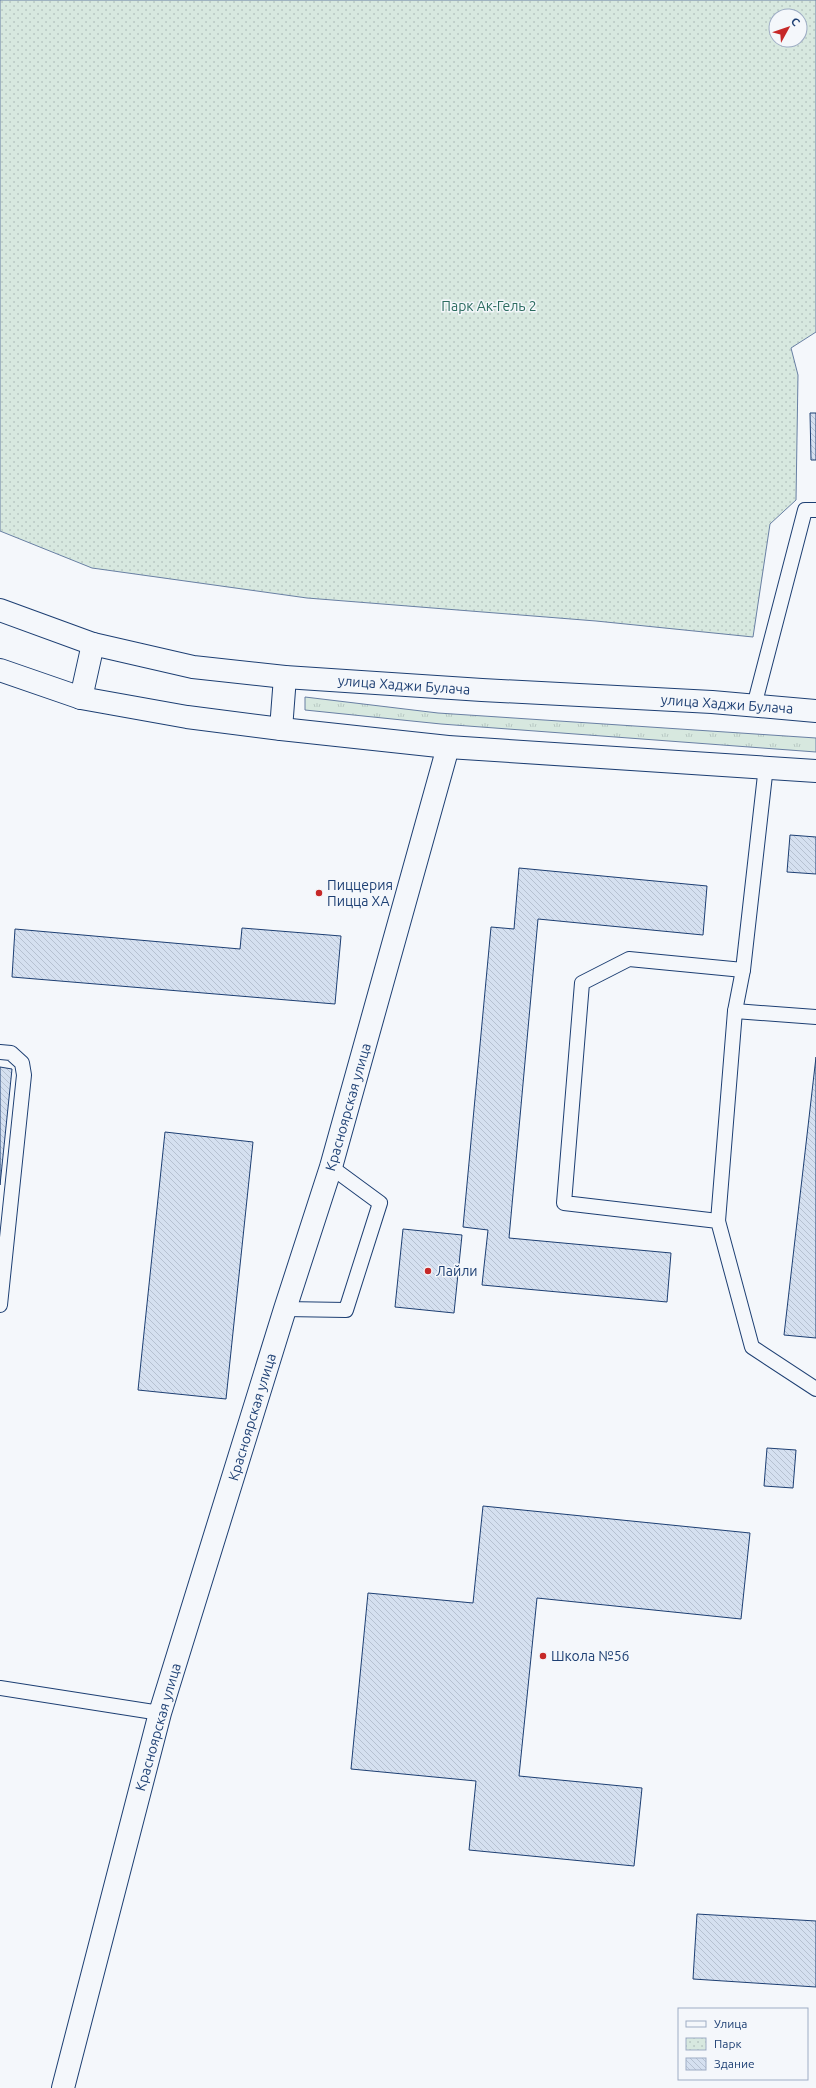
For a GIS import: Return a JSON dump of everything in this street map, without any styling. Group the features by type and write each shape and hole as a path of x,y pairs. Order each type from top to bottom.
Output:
{"main road":[{"name":"улица Хаджи Булача","path":"0,610 93,644 193,667 285,677 816,711"},
{"path":"81,698 93,644"},
{"path":"0,670 81,698 187,717 281,729 448,747 816,770"},
{"path":"281,729 285,677"},
{"name":"Красноярская улица","path":"63,2088 160,1713 285,1309 331,1167 448,747"}],"lane":[{"path":"754,706 806,510 816,510"},
{"path":"766,766 743,970 735,1011 718,1221 752,1347 816,1389"},
{"path":"718,1221 564,1204 582,983 629,959 743,970"},
{"path":"735,1011 816,1017"},
{"path":"0,1052 11,1053 22,1063 24,1075 0,1305"},
{"path":"285,1309 346,1310 380,1203 331,1167"},
{"path":"0,1688 160,1713"}],"green space":[{"name":"Парк Ак-Гель 2","path":"0,0 816,0 816,332 791,348 798,375 796,500 770,524 753,637 596,621 307,598 92,568 0,531"},
{"path":"305,697 438,713 816,738 816,752 441,724 305,710"}],"building":[{"path":"810,413 816,413 816,460 811,460"},
{"path":"790,835 816,837 816,874 787,872"},
{"path":"519,868 707,886 703,935 538,919 509,1238 671,1253 667,1302 482,1285 488,1230 463,1227 491,927 514,929"},
{"path":"242,928 341,936 335,1004 12,977 15,929 240,949"},
{"path":"816,1057 816,1338 784,1335"},
{"path":"0,1067 12,1069 0,1185"},
{"path":"165,1132 253,1142 226,1399 138,1390"},
{"name":"Лайли","path":"403,1229 462,1235 454,1313 395,1307"},
{"path":"767,1448 796,1450 793,1488 764,1486"},
{"path":"483,1506 750,1533 741,1619 537,1598 519,1776 642,1788 634,1866 469,1850 476,1781 351,1769 368,1593 473,1603"},
{"path":"697,1914 816,1921 816,1987 693,1979"}],"place":[{"name":"Пиццерия Пицца ХА","path":"319,893"},
{"name":"Лайли","path":"428,1271"},
{"name":"Школа №56","path":"543,1656"}]}
